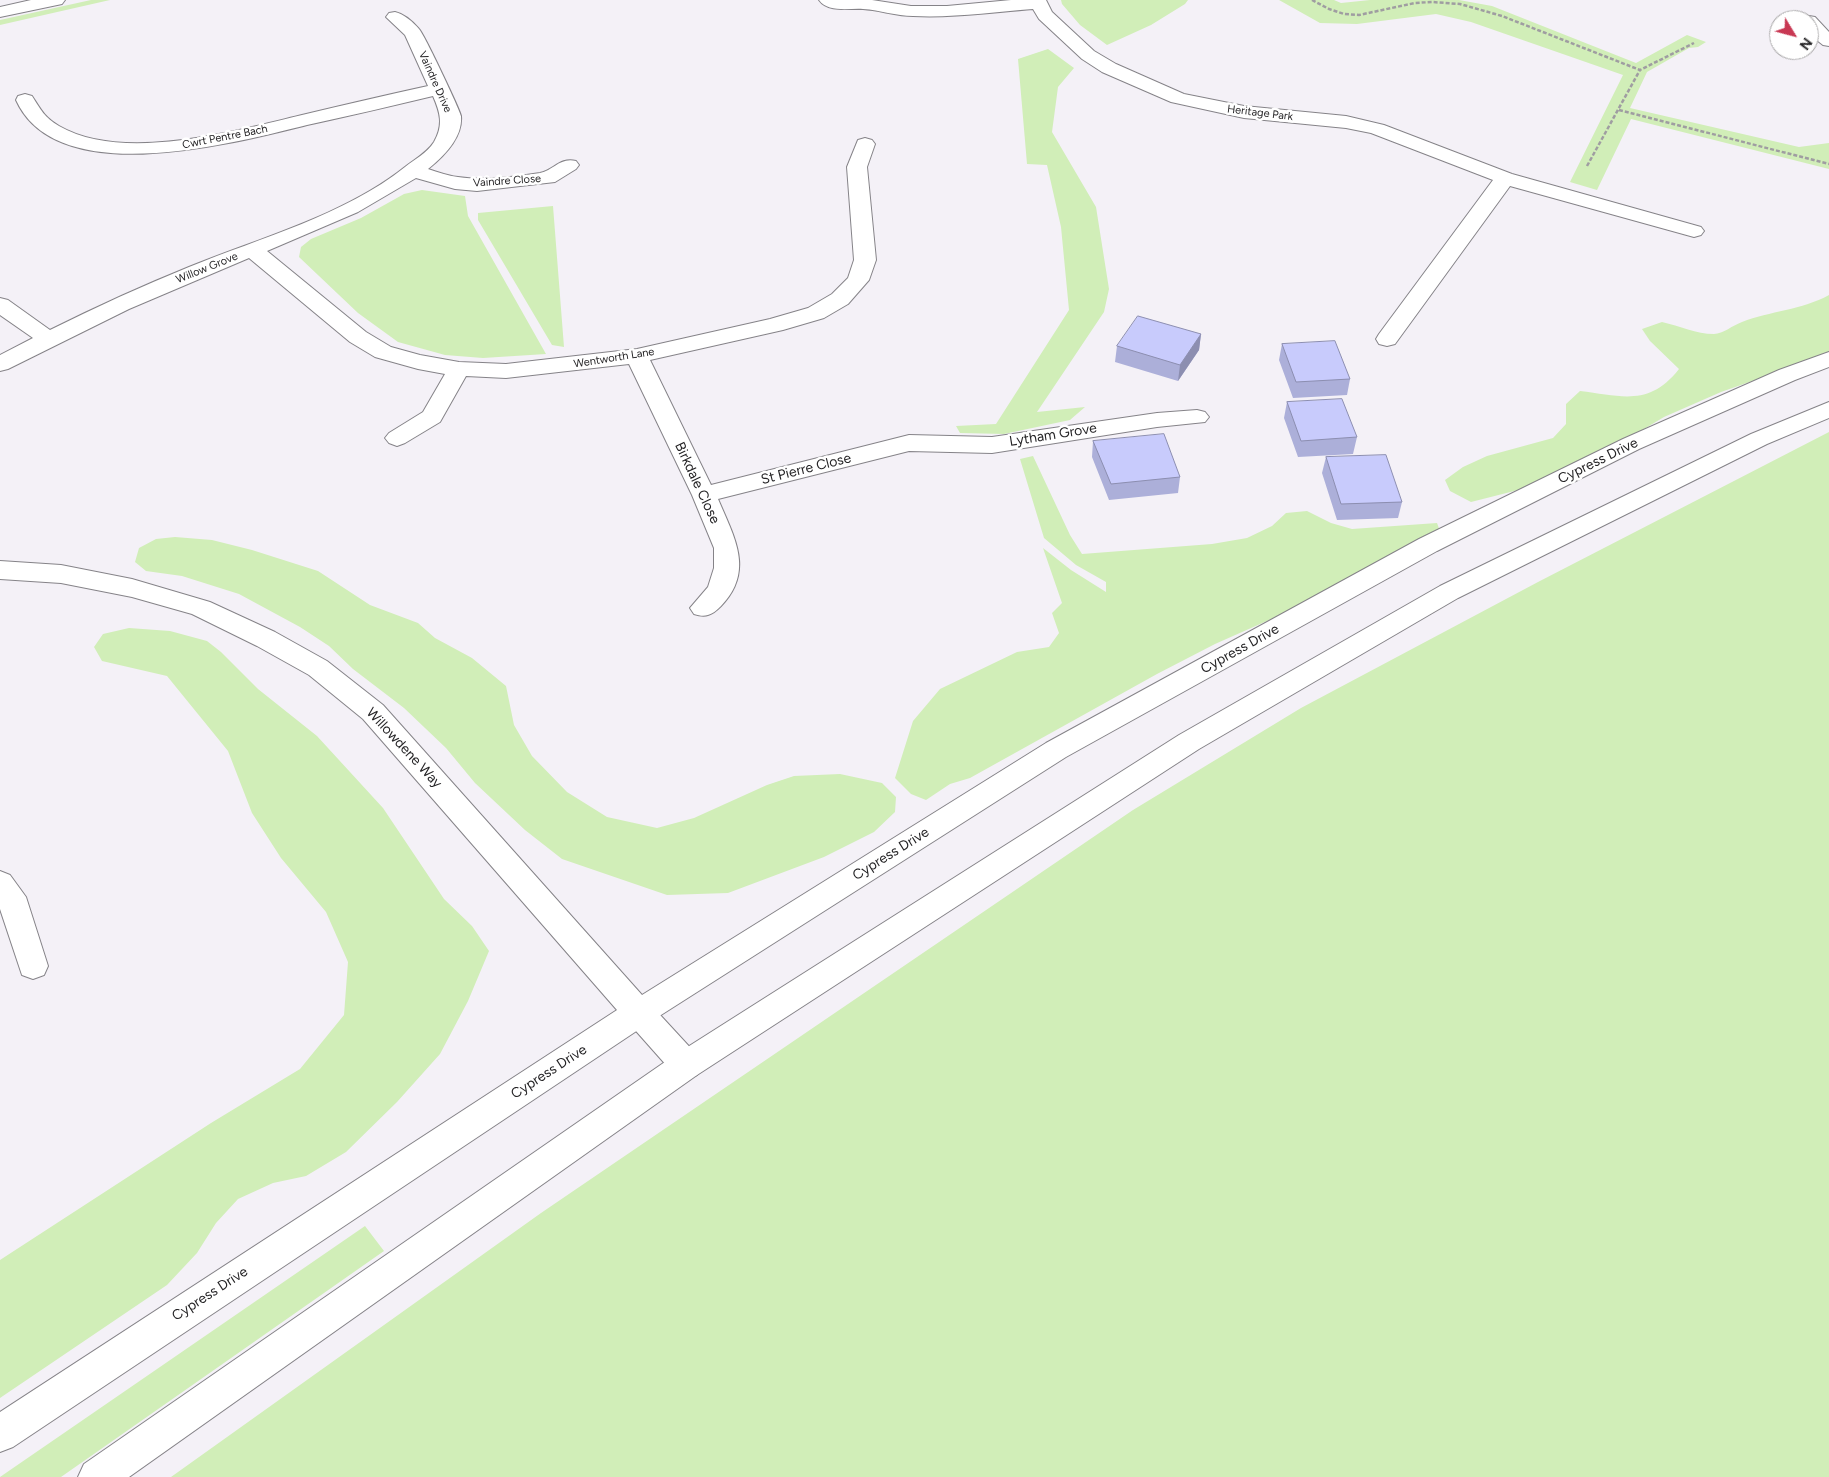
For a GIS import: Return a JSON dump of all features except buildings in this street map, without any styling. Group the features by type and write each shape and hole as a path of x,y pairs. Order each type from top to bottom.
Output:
{"street":[{"path":"0,12 56,0"},
{"name":"Heritage Park","path":"828,0 837,4 863,4 911,11 947,11 1037,2 1045,15 1088,55 1109,68 1178,98 1244,112 1346,122 1377,129 1505,178 1694,232"},
{"name":"Vaindre Drive","path":"395,17 413,33 451,115 450,127 444,142 434,155 412,171"},
{"path":"1819,34 1829,42"},
{"name":"Cwrt Pentre Bach","path":"25,100 34,116 55,131 80,141 144,149 216,141 438,89"},
{"name":"Wentworth Lane","path":"252,250 358,337 383,352 418,362 460,370 506,371 638,356 775,325 816,313 840,299 858,280 865,260 857,167 866,144"},
{"name":"Vaindre Close","path":"412,171 455,183 477,185 548,178 569,165"},
{"name":"Willow Grove","path":"0,364 48,338 196,272 252,250 354,205 384,190 412,171"},
{"path":"1386,339 1505,178"},
{"path":"0,305 48,338"},
{"name":"Birkdale Close","path":"638,356 704,495 726,548 727,568 720,591 704,608"},
{"name":"Cypress Drive","path":"0,1434 639,1013 1074,740 1428,545 1631,444 1779,378 1829,359"},
{"path":"397,438 432,417 460,370"},
{"path":"97,1477 686,1065 1189,742 1432,602 1759,439 1829,409"},
{"name":"Lytham Grove","path":"909,442 992,445 1157,420 1197,417"},
{"name":"St Pierre Close","path":"704,495 909,442"},
{"name":"Willowdene Way","path":"0,570 61,574 114,584 201,608 266,639 318,668 373,712 686,1065"},
{"path":"0,883 12,897 32,966"}],"path":[{"path":"1312,0 1335,11 1353,15 1367,15 1430,2 1451,2 1497,14 1640,70"},
{"path":"1569,197 1640,70 1694,42"},
{"path":"1619,110 1829,164"}],"green space":[{"path":"91,0 110,0 0,25 0,20"},
{"path":"1061,0 1188,0 1185,4 1151,25 1107,45 1080,25 1062,4"},
{"path":"1279,0 1334,0 1341,3 1370,0 1459,0 1492,6 1636,63 1687,35 1706,42 1698,47 1689,48 1647,72 1630,108 1799,147 1829,143 1829,169 1631,119 1597,190 1570,182 1623,75 1471,22 1436,14 1357,24 1320,23"},
{"path":"1048,49 1074,68 1058,87 1052,132 1096,207 1109,289 1104,312 1037,412 1085,407 1070,420 1004,434 960,433 956,426 996,424 1069,310 1061,227 1047,165 1027,164 1018,59"},
{"path":"422,190 465,196 468,216 546,354 483,358 445,355 398,342 358,313 299,257 301,247 311,239 361,218 404,194"},
{"path":"553,206 564,347 552,345 478,220 478,213"},
{"path":"1829,295 1829,352 1721,392 1664,417 1634,435 1534,486 1471,502 1450,491 1445,480 1463,467 1487,456 1553,438 1566,424 1566,404 1580,391 1634,396 1646,394 1668,381 1679,369 1650,341 1642,329 1662,322 1701,333 1717,334 1753,318 1808,304"},
{"path":"1829,432 1829,1477 171,1477 541,1213 1133,810 1301,708 1538,582"},
{"path":"1033,456 1070,535 1082,554 1212,544 1247,538 1272,526 1286,513 1307,511 1331,523 1352,529 1437,523 1440,531 1285,613 1215,644 1157,674 970,778 950,784 926,800 911,794 895,778 913,721 940,689 1017,652 1049,647 1059,633 1052,613 1062,603 1043,548 1071,570 1106,592 1106,582 1076,565 1044,538 1020,459"},
{"path":"175,537 212,540 252,550 318,571 370,605 418,623 435,638 472,658 506,686 514,725 532,756 567,792 607,817 657,828 694,818 767,785 794,776 840,774 882,783 896,797 895,812 874,832 824,857 728,893 667,895 562,859 525,830 475,783 446,748 404,708 353,669 329,646 300,627 239,594 182,576 146,571 135,562 139,548 156,539"},
{"path":"129,628 170,631 207,641 221,652 258,689 317,736 383,808 444,899 472,926 489,951 468,1001 440,1054 397,1102 346,1152 306,1176 273,1183 238,1199 216,1223 197,1253 167,1285 0,1398 0,1260 211,1123 300,1069 344,1015 348,962 326,912 281,858 252,813 228,751 167,676 102,661 94,647 103,634"},
{"path":"365,1226 384,1251 61,1477 0,1477"}]}
